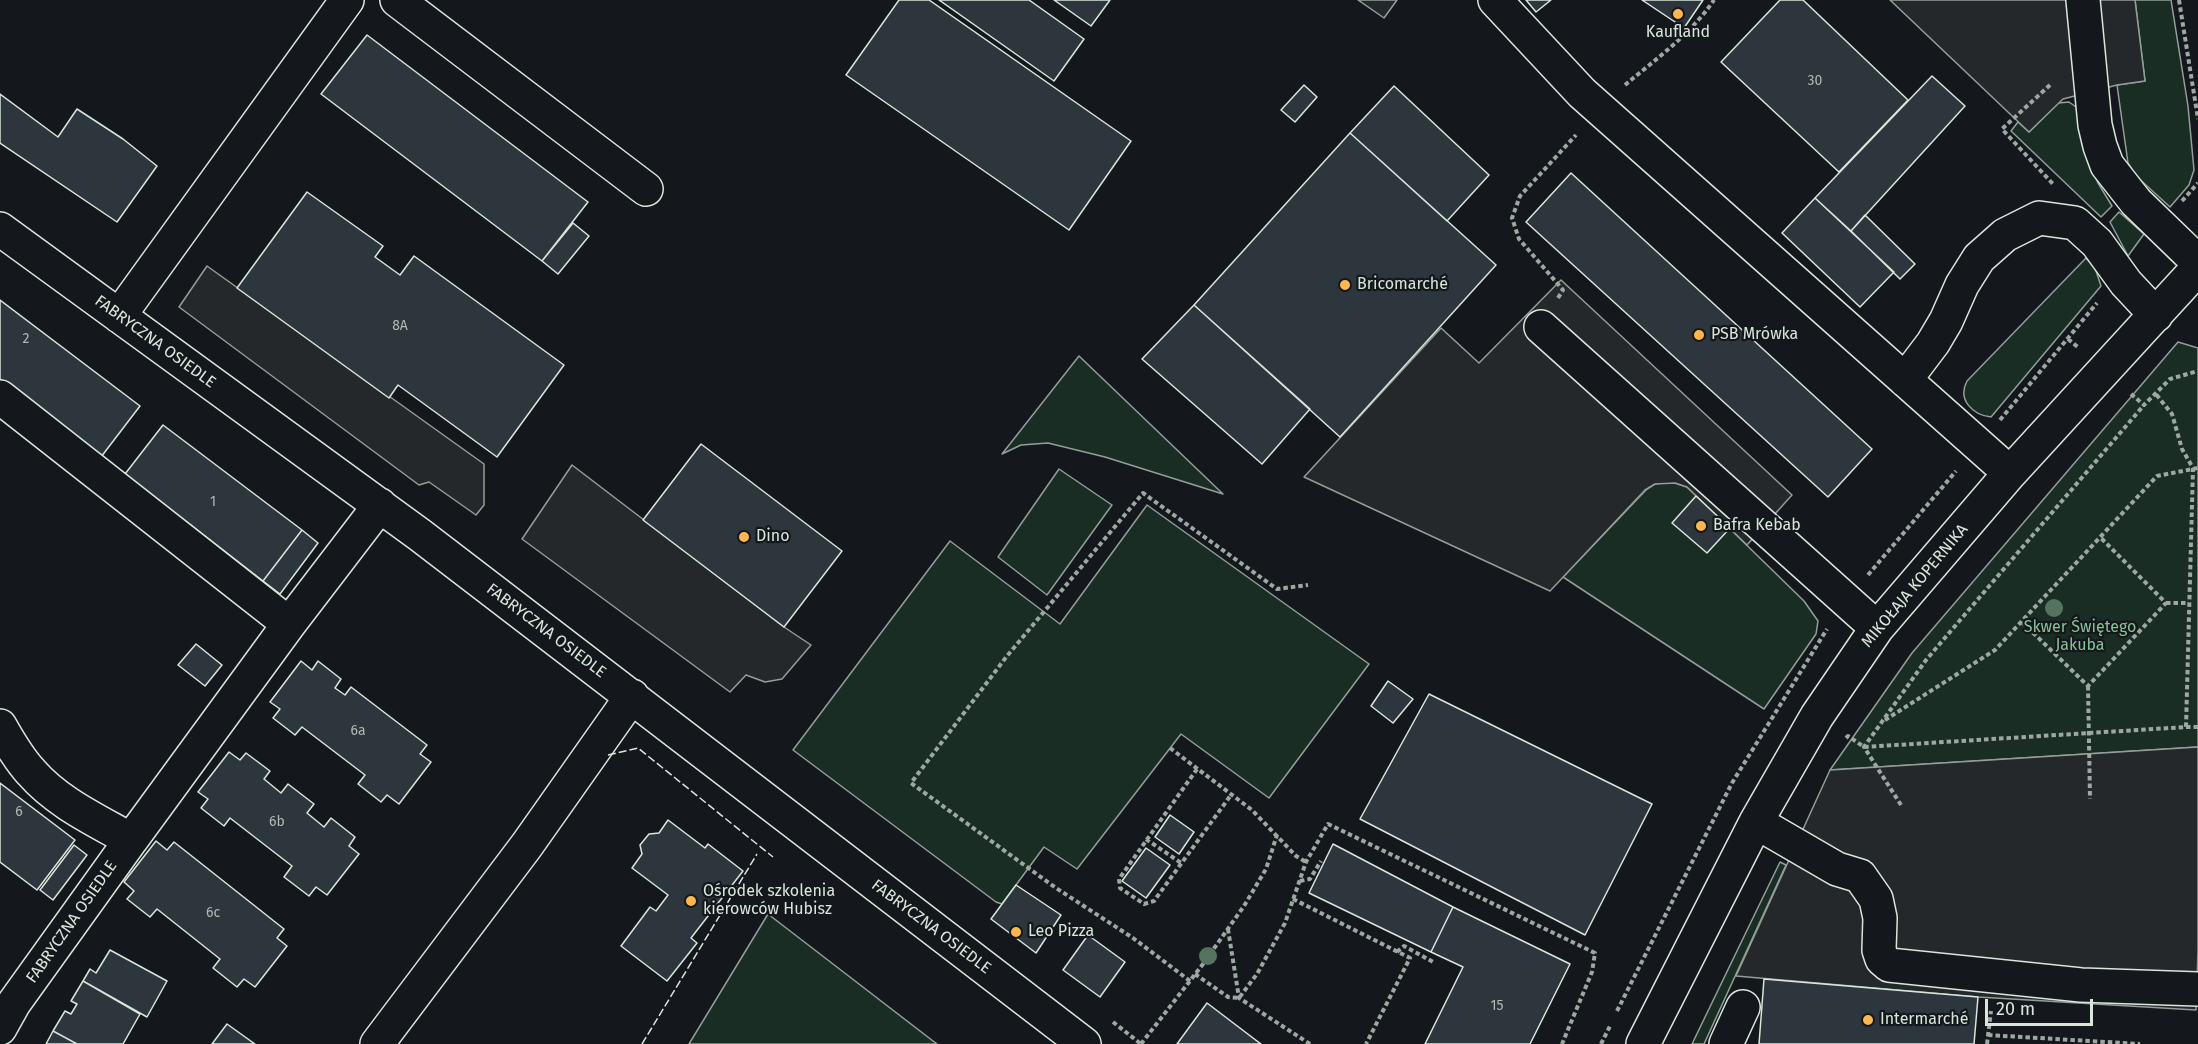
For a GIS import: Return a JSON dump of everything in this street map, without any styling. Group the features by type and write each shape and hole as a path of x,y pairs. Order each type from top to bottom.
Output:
{"street":[{"path":"119,316 347,0"},
{"path":"397,0 646,189"},
{"path":"1495,0 1598,107 2010,473"},
{"path":"2083,0 2095,124 2100,146 2108,165 2120,184 2198,262"},
{"path":"1905,380 1942,329 1962,285 1979,258 2005,235 2039,218 2075,223 2097,243 2120,275 2156,315"},
{"name":"FABRYCZNA OSIEDLE","path":"0,229 380,506 632,696 1084,1044"},
{"name":"MIKOŁAJA KOPERNIKA","path":"1643,1044 1756,822 1817,716 1877,628 2010,473 2198,268"},
{"path":"1541,327 1877,628"},
{"path":"0,397 289,624"},
{"name":"FABRYCZNA OSIEDLE","path":"5,1008 289,624 380,506"},
{"path":"377,1044 527,845 632,696"},
{"path":"0,726 14,751 48,789 80,811 131,840"},
{"path":"1756,822 1837,869 1860,876 1876,899 1880,918 1879,950 1882,959 1889,965 2081,985 2198,989"},
{"path":"1726,1044 1743,1007"}],"path":[{"path":"1541,327 1563,290 1519,239 1512,218 1520,196 1580,131 1598,107 1683,36 1705,14 1714,0"},
{"path":"2179,0 2198,119"},
{"path":"2050,85 2002,129 2051,180 2070,222"},
{"path":"2160,226 2198,183"},
{"path":"1846,601 2120,275"},
{"path":"2068,339 2082,352"},
{"path":"1864,747 1926,660 2144,405 2170,379 2198,371"},
{"path":"2155,393 2172,414 2182,449 2195,468 2188,603 2186,727"},
{"path":"2131,394 2144,405"},
{"path":"1882,722 1995,650 2157,476 2195,468"},
{"path":"1190,981 1133,938 1056,888 911,783 1007,656 1143,493 1277,589 1308,585"},
{"path":"2101,538 2166,603 2188,603"},
{"path":"2090,800 2088,686 2166,603"},
{"path":"2022,622 2088,686"},
{"path":"1864,747 2198,727"},
{"path":"1848,736 1864,747 1901,806"},
{"path":"1170,748 1252,810 1296,856 1306,862"},
{"path":"1197,769 1119,879 1120,888 1144,904 1154,902 1231,795"},
{"path":"1239,998 1257,974 1285,923 1306,862 1328,824 1595,953 1592,972 1562,1044"},
{"path":"1141,1044 1228,929 1266,869 1277,835"},
{"path":"1146,839 1181,863"},
{"path":"1299,882 1310,879 1322,861"},
{"path":"1293,899 1410,958 1366,1044"},
{"path":"1228,929 1239,998"},
{"path":"1397,952 1404,945 1436,963"},
{"path":"1195,975 1228,997 1239,998 1310,1044"},
{"path":"1988,1035 2140,1044"}],"green space":[{"path":"2135,0 2171,0 2188,106 2194,170 2189,185 2170,207 2136,176 2128,163 2117,85 2145,81"},
{"path":"2069,102 2079,109 2088,161 2112,206 2101,217 2011,131 2018,122 2029,132 2058,103"},
{"path":"2119,212 2144,234 2128,256 2110,222"},
{"path":"2086,258 2095,268 2101,286 1991,417 1973,410 1965,400 1964,388 1967,381"},
{"name":"Skwer Świętego Jakuba","path":"2178,342 2198,348 2198,747 1830,770 1912,653"},
{"path":"1079,356 1223,494 1105,457 1048,443 1021,445 1002,454"},
{"path":"1059,469 1112,505 1047,595 998,557"},
{"path":"1664,482 1687,487 1804,601 1818,621 1816,634 1764,709 1563,577 1646,490 1655,484"},
{"path":"1147,505 1369,664 1269,798 1181,734 1077,869 1044,847 1002,904 996,902 793,750 950,541 1060,624"},
{"path":"1780,862 1786,865 1704,1044 1692,1044"},
{"path":"768,914 937,1044 689,1044"}],"shaded area":[{"path":"1358,0 1397,0 1384,18"},
{"path":"1890,0 2135,0 2145,81 2117,85 2063,99 2029,132"},
{"path":"207,266 484,464 484,505 476,515 429,482 419,485 179,307"},
{"path":"1561,280 1792,495 1747,545 1687,487 1675,483 1655,484 1645,490 1550,591 1304,477 1441,328 1479,363"},
{"path":"572,465 784,627 811,645 782,679 765,682 746,675 730,692 522,539"},
{"path":"2198,747 2196,1010 1978,997 1736,976 1830,770"}],"building":[{"path":"899,0 929,0 1131,141 1069,230 846,75"},
{"path":"939,0 1029,0 1084,39 1054,81"},
{"path":"1054,0 1110,0 1091,26"},
{"path":"1526,0 1551,0 1536,12"},
{"name":"Kaufland","path":"1642,0 1703,0 1684,28"},
{"path":"1780,0 1803,0 1908,100 1839,172 1721,62"},
{"path":"367,35 588,202 542,261 321,94"},
{"path":"1932,76 1965,106 1851,231 1815,198"},
{"path":"1304,85 1317,97 1295,122 1281,110"},
{"path":"1394,86 1489,175 1447,221 1350,133"},
{"path":"0,94 58,137 77,109 123,139 157,166 117,222 0,143"},
{"name":"Bricomarché","path":"1350,133 1496,265 1340,437 1194,305"},
{"name":"PSB Mrówka","path":"1571,173 1872,449 1828,497 1526,222"},
{"path":"307,192 383,246 375,257 400,275 414,256 564,365 497,457 398,385 389,398 237,288"},
{"path":"1815,198 1894,272 1860,307 1782,233"},
{"path":"1865,215 1915,264 1900,279 1851,231"},
{"path":"573,223 589,236 558,274 542,261"},
{"path":"0,300 140,406 101,457 0,379"},
{"path":"1194,305 1310,409 1262,464 1142,359"},
{"path":"163,425 302,530 263,581 125,474"},
{"name":"Dino","path":"701,444 842,551 784,627 643,520"},
{"name":"Bafra Kebab","path":"1696,496 1730,528 1707,553 1672,523"},
{"path":"302,530 318,543 280,594 263,581"},
{"path":"196,644 222,665 205,686 178,665"},
{"path":"301,661 312,670 318,661 341,679 335,688 345,695 351,687 427,745 420,754 431,762 399,804 387,795 381,802 358,784 365,775 302,727 295,735 273,718 280,709 270,702"},
{"path":"1388,681 1413,699 1393,723 1371,706"},
{"path":"1429,694 1652,804 1585,935 1360,819"},
{"path":"229,752 240,760 246,753 270,771 264,779 281,793 288,784 314,804 307,813 324,827 331,818 355,837 349,846 359,854 327,895 316,887 309,896 284,877 292,866 230,818 224,826 201,808 208,799 198,792"},
{"path":"0,783 75,840 37,890 0,862"},
{"path":"1170,815 1194,832 1179,854 1155,837"},
{"name":"Ośrodek szkolenia kierowców Hubisz","path":"668,820 705,848 708,844 743,871 691,938 697,943 667,981 621,946 650,907 656,911 668,895 632,868 642,854 640,845 649,834 659,833"},
{"path":"156,841 167,850 174,842 284,929 277,938 287,946 255,987 244,979 237,987 213,968 220,959 157,909 150,917 127,899 134,891 124,882"},
{"path":"1333,844 1453,907 1431,952 1309,893"},
{"path":"74,845 87,855 53,900 40,890"},
{"path":"1146,848 1170,865 1146,898 1122,881"},
{"path":"1016,885 1061,915 1036,953 991,919"},
{"path":"1453,907 1570,964 1530,1044 1425,1044 1463,967 1431,952"},
{"path":"1088,935 1125,962 1100,997 1063,970"},
{"path":"110,950 167,981 147,1017 83,981 90,969 96,973"},
{"name":"Intermarché","path":"1764,979 1978,997 1974,1044 1759,1044"},
{"path":"83,981 140,1014 123,1044 77,1044 53,1031 65,1011 71,1014 77,1004 71,1001"},
{"path":"1207,1003 1261,1044 1177,1044"},
{"path":"227,1024 255,1044 212,1044"},
{"path":"53,1031 77,1044 46,1044"}],"fence":[{"path":"608,755 638,748 773,857"},
{"path":"642,1044 757,854"}],"place":[{"name":"Kaufland","path":"1678,14"},
{"name":"Bricomarché","path":"1345,285"},
{"name":"PSB Mrówka","path":"1699,335"},
{"name":"Bafra Kebab","path":"1701,526"},
{"name":"Dino","path":"744,537"},
{"name":"Ośrodek szkolenia kierowców Hubisz","path":"691,901"},
{"name":"Leo Pizza","path":"1016,932"},
{"name":"Intermarché","path":"1868,1020"}]}
